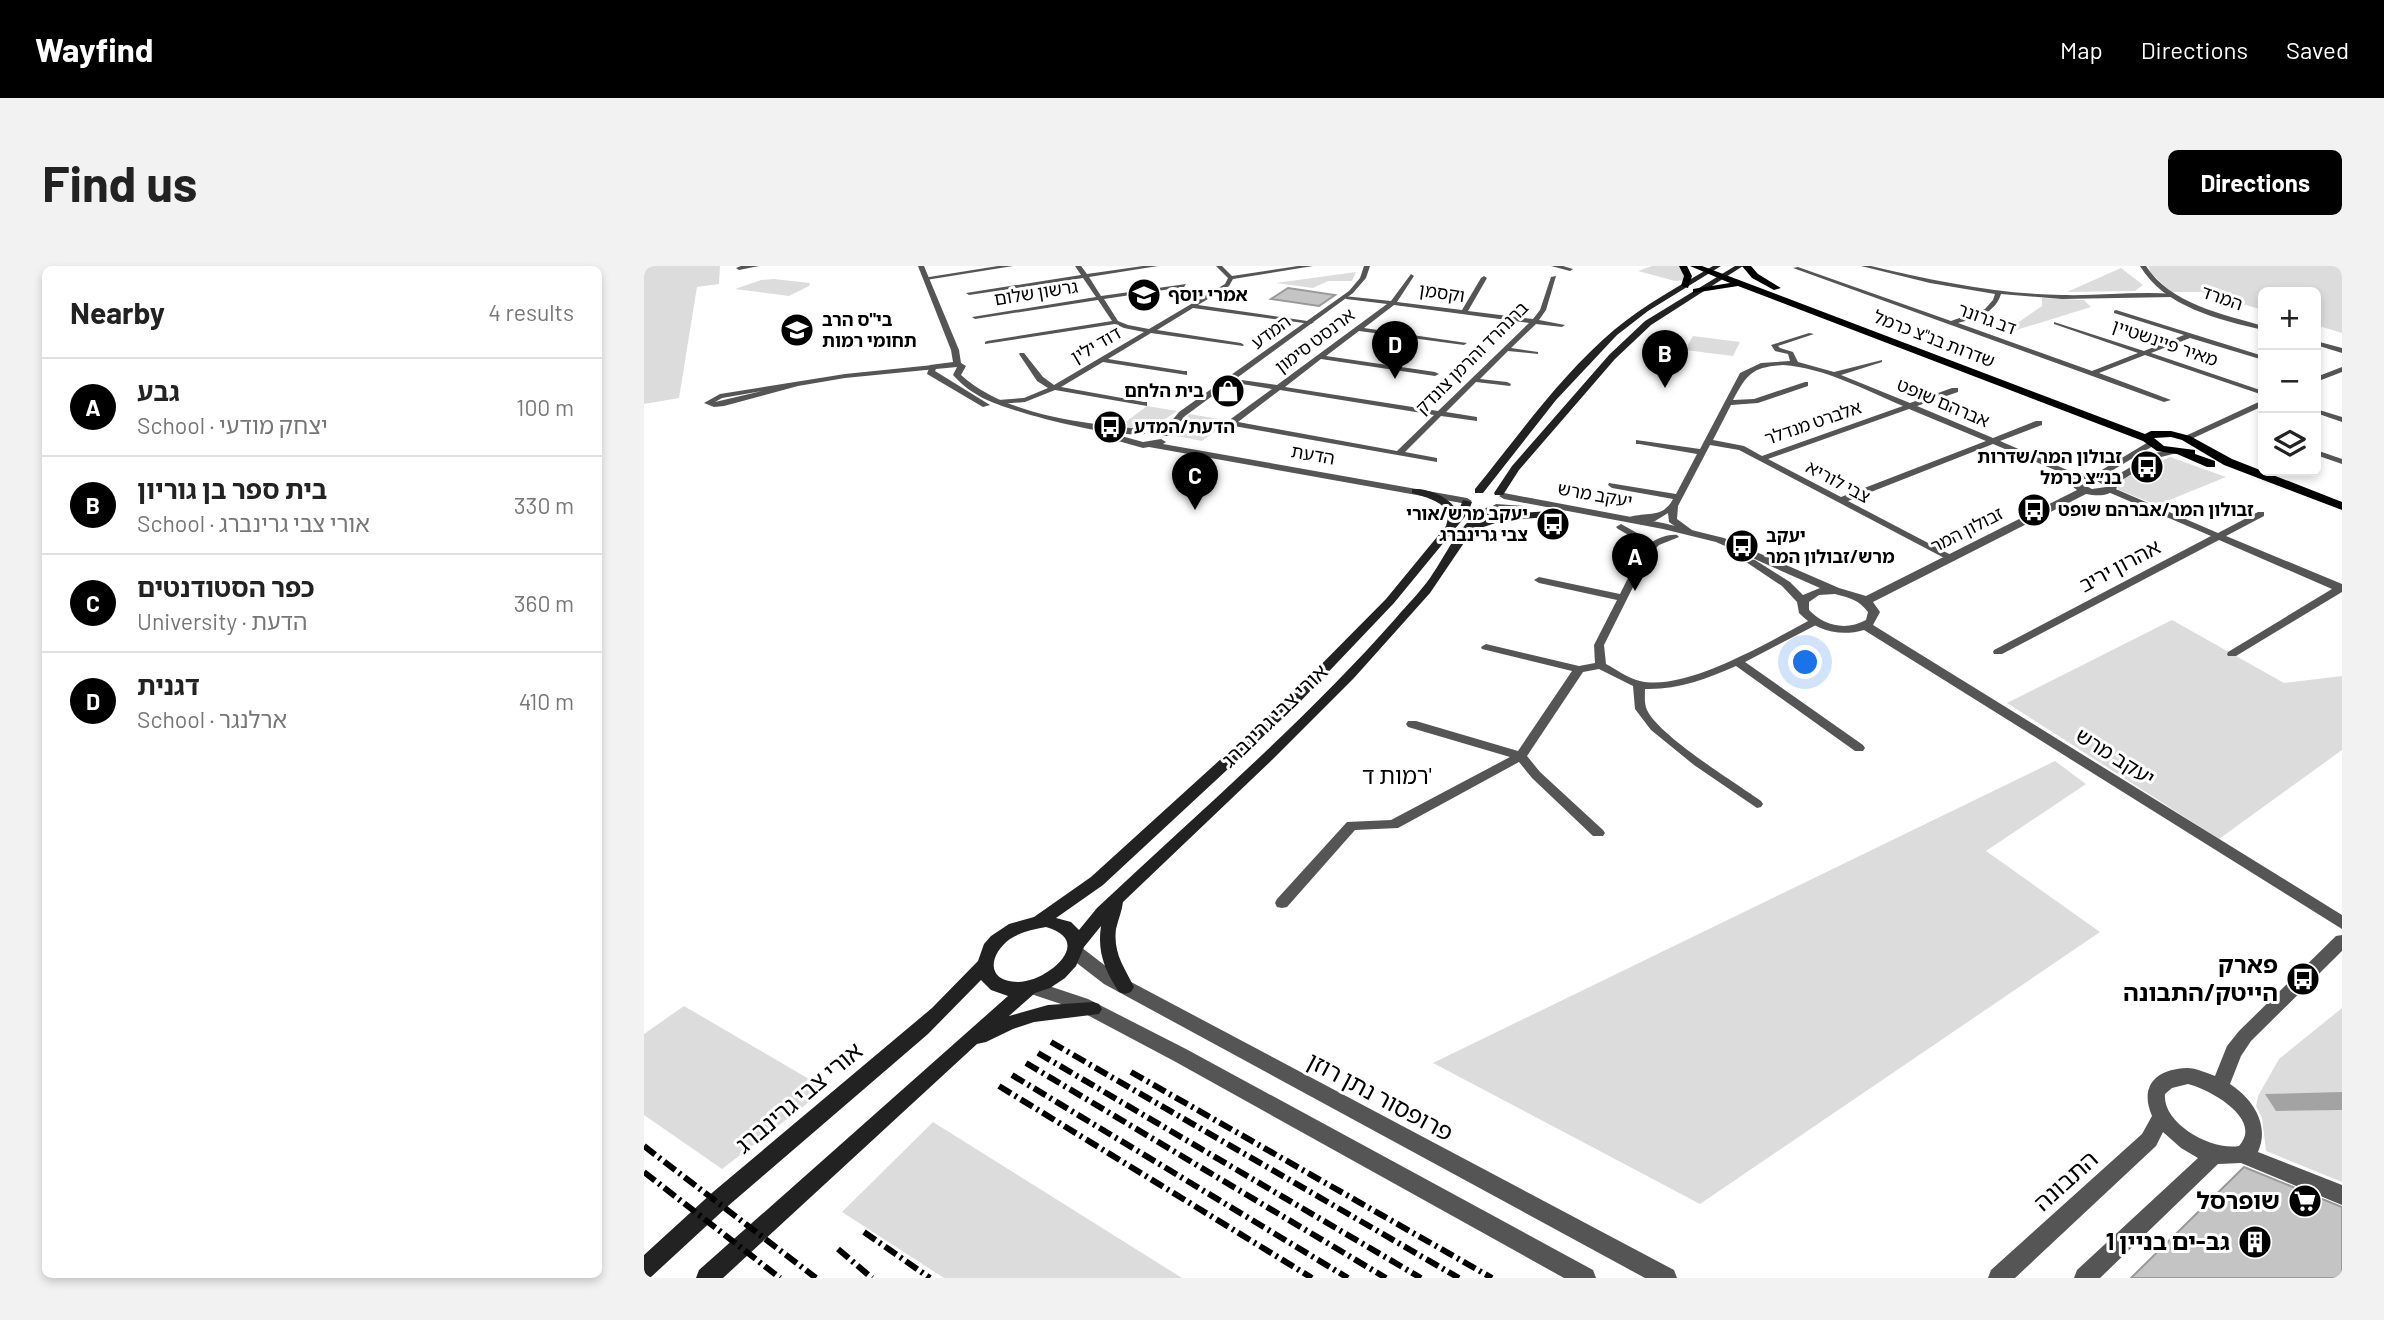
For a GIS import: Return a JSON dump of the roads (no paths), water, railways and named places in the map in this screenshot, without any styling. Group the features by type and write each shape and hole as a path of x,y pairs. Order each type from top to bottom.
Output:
{"main road":[{"path":"1683,266 1688,276 1685,286"},
{"name":"שדרות בנ\"צ כרמל","path":"1694,266 1730,271 2151,439"},
{"path":"1746,266 1755,276 1780,290"},
{"path":"1477,492 1596,352 1636,316 1715,268"},
{"path":"1477,492 1501,494 1515,468 1612,357 1648,323 1730,271"},
{"name":"שדרות בנ\"צ כרמל","path":"1730,271 1749,288 2151,439"},
{"path":"1696,291 1729,285 1749,288"},
{"path":"2151,439 2191,441 2228,462 2342,506"},
{"path":"2151,439 2179,453 2342,516"},
{"path":"2179,453 2196,450 2191,441"},
{"path":"1416,491 1449,505 1454,514 1450,528"},
{"name":"אורי צבי גרינברג","path":"1038,922 1097,881 1292,702 1381,611 1450,528 1469,496 1477,492"},
{"name":"אורי צבי גרינברג","path":"1076,949 1123,893 1316,711 1352,673 1437,578 1479,515 1504,504 1501,494"},
{"path":"1467,502 1479,508 1494,508"},
{"path":"1465,536 1476,527 1496,518 1550,514"},
{"path":"1123,893 1108,923 1106,946 1112,966 1125,987"},
{"path":"708,1278 958,1050 1032,988 1061,973 1076,949 1074,935 1067,927 1053,922 1024,925 1003,936 989,952 985,964 986,974 995,985 1011,990 1032,988"},
{"name":"אורי צבי גרינברג","path":"644,1270 726,1192 921,1029 966,987 985,964"},
{"path":"958,1050 1004,1024 1027,1016 1049,1011 1093,1009"}],"street":[{"path":"739,268 756,266"},
{"path":"922,266 955,350 958,377 965,383 1023,410 1079,423 1151,430"},
{"path":"926,278 1010,266"},
{"path":"1078,266 1116,322"},
{"path":"969,293 1155,266"},
{"path":"1219,266 1231,278 1310,266"},
{"name":"המדע","path":"1132,441 1132,437 1182,414 1346,297 1360,282 1367,266"},
{"path":"1554,266 1570,269"},
{"path":"1864,266 1912,278 1998,293 2104,297 2173,295"},
{"name":"המרד","path":"2143,266 2149,277 2173,295 2219,315 2258,327"},
{"name":"דב גרונר","path":"1796,268 2167,400"},
{"name":"ארנסט סימון","path":"1399,453 1231,423 1392,303 1411,276"},
{"name":"ברנהרד והרמן צונדק","path":"1399,453 1534,322 1543,310 1554,277"},
{"name":"דוד ילין","path":"1001,402 1029,399 1054,388 1227,285 1231,278"},
{"path":"1464,312 1484,278"},
{"name":"גרשון שלום","path":"975,317 1184,285"},
{"path":"1952,323 1992,308 1997,302 1998,293"},
{"name":"וקסמן","path":"1346,297 1562,325"},
{"path":"1193,306 1311,322"},
{"path":"2116,312 2258,357"},
{"path":"987,343 1116,322 1151,331 1241,345"},
{"name":"מאיר פיינשטיין","path":"2056,323 2258,391"},
{"path":"1358,328 1464,343"},
{"path":"1795,364 1791,353 1777,350 1774,345 1811,334"},
{"path":"2092,373 2191,335"},
{"path":"2321,345 2342,351"},
{"path":"1506,349 1536,353"},
{"path":"934,370 955,350"},
{"path":"1022,354 1040,379 1054,388 1144,404"},
{"path":"1320,357 1435,374"},
{"path":"1103,360 1184,373"},
{"path":"1835,374 1880,361"},
{"name":"אברהם שופט","path":"1677,501 1743,375 1750,369 1775,364 1795,364 1835,374 2083,476"},
{"path":"796,384 756,393 727,405 712,406 708,403 720,396 856,374 958,367"},
{"path":"2321,378 2342,369"},
{"path":"934,370 968,397 1013,416 1132,441"},
{"path":"1230,380 1474,419"},
{"path":"1474,380 1507,384"},
{"path":"1728,403 1755,401 1805,384"},
{"name":"אלברט מנדלר","path":"1760,459 1955,390"},
{"path":"1023,410 1022,407 1029,399"},
{"path":"2191,441 2258,407"},
{"path":"2321,413 2342,420"},
{"name":"המדע","path":"1153,444 1164,440 1182,414"},
{"path":"1840,501 2039,423"},
{"name":"הדעת","path":"1151,430 1166,435 1477,492"},
{"path":"2151,439 2103,473 2083,476 2073,483 2085,490 2097,492 2110,487 2158,455 2179,453"},
{"name":"הדעת","path":"1132,441 1139,445 1153,444 1467,502"},
{"path":"1639,442 1703,452"},
{"name":"צבי לוריא","path":"1710,442 1741,448 1950,558"},
{"path":"1399,453 1434,460"},
{"path":"2321,454 2342,462"},
{"path":"2083,476 2341,588"},
{"path":"1612,485 1677,501"},
{"name":"זבולון המר","path":"1866,601 2085,490"},
{"name":"יעקב מרש","path":"1501,494 1674,537 1748,561 1786,584 1802,601 1803,611 1814,621"},
{"path":"1622,523 1656,518 1677,501"},
{"path":"1677,501 1672,520 1689,532"},
{"name":"יעקב מרש","path":"1494,508 1689,532 1746,550 1835,591 1866,601"},
{"name":"אהרון יריב","path":"1998,652 2260,514"},
{"path":"1622,523 1643,540 1645,554"},
{"path":"1601,666 1599,645 1645,554 1656,542 1674,537"},
{"path":"1539,580 1622,598"},
{"path":"2232,654 2341,588"},
{"path":"1802,601 1814,592 1835,591"},
{"path":"1486,648 1579,669 1601,666 1639,685 1668,684 1737,661 1814,621 1847,630 1866,626 1874,617 1874,611 1866,601"},
{"name":"יעקב מרש","path":"1866,626 2342,923"},
{"path":"1737,661 1859,748"},
{"path":"1282,903 1352,825 1394,825 1521,756 1579,669"},
{"path":"1639,685 1639,703 1644,715 1757,804"},
{"path":"1412,724 1521,756 1536,775 1598,833"},
{"path":"2220,1087 2233,1052 2245,1036 2342,942"},
{"name":"פרופסור נתן רוזן","path":"1076,949 1098,971 1125,987 1666,1278"},
{"path":"1032,988 1068,998 1093,1009 1585,1278"},
{"path":"2188,1076 2220,1087 2241,1104 2253,1124 2255,1137 2250,1147 2241,1154 2229,1157 2214,1155 2183,1141 2161,1117 2155,1099 2163,1082 2174,1077 2188,1076"},
{"name":"התבונה","path":"1999,1278 2149,1140 2161,1117"},
{"path":"2241,1154 2342,1195"},
{"path":"2085,1278 2214,1155"},
{"path":"644,1256 683,1231"}],"railway":[{"path":"1051,1042 1459,1278"},
{"path":"1038,1053 1421,1278"},
{"path":"1026,1063 1386,1278"},
{"path":"1131,1072 1492,1278"},
{"path":"1012,1075 1348,1278"},
{"path":"999,1086 1312,1278"},
{"path":"644,1146 816,1278"},
{"path":"644,1172 780,1278"},
{"path":"864,1232 930,1278"},
{"path":"838,1249 872,1278"}],"place":[{"name":"אמרי יוסף","path":"1144,295"},
{"name":"בי\"ס הרב תחומי רמות","path":"797,330"},
{"name":"דגנית","path":"1395,379"},
{"name":"בית ספר בן גוריון","path":"1665,388"},
{"name":"בית הלחם","path":"1228,391"},
{"name":"הדעת/המדע","path":"1110,427"},
{"name":"זבולון המר/שדרות בנ״צ כרמל","path":"2147,467"},
{"name":"כפר הסטודנטים","path":"1195,510"},
{"name":"זבולון המר/אברהם שופט","path":"2034,510"},
{"name":"יעקב מרש/אורי צבי גרינברג","path":"1553,524"},
{"name":"יעקב מרש/זבולון המר","path":"1742,546"},
{"name":"גבע","path":"1635,591"},
{"name":"פארק הייטק/התבונה","path":"2303,979"},
{"name":"שופרסל","path":"2305,1201"},
{"name":"גב-ים בניין 1","path":"2255,1242"}],"district":[{"name":"רמות ד'","path":"1397,776"}]}
